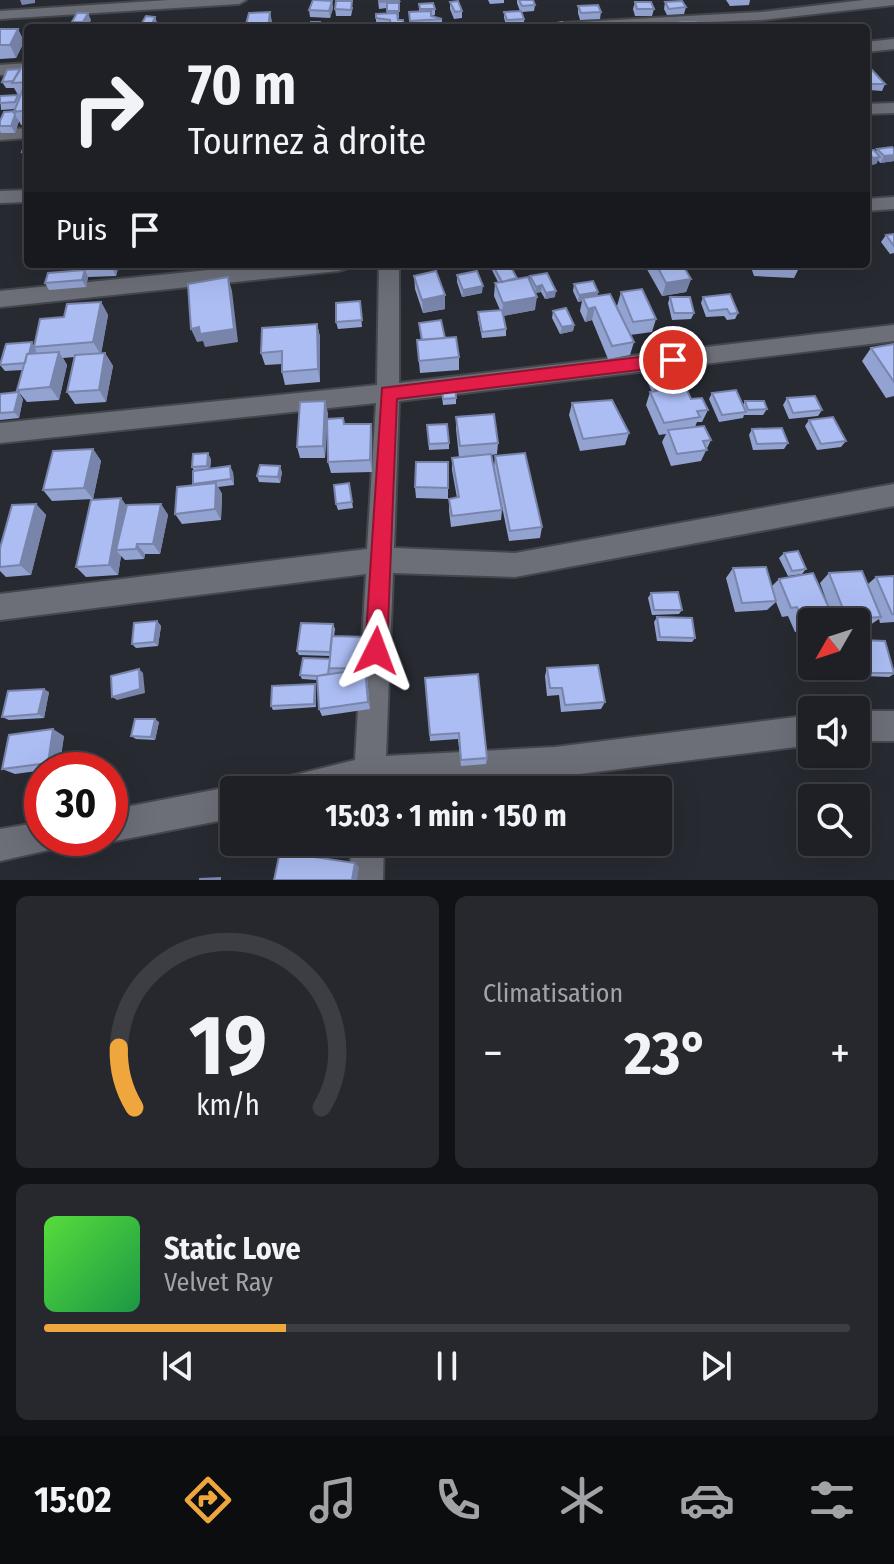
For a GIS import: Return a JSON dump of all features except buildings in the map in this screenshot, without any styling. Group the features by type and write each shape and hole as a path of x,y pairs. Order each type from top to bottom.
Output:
{"street":[{"path":"0,15 239,0"},
{"path":"602,24 761,16 894,1"},
{"path":"870,47 894,44"},
{"path":"0,70 24,68"},
{"path":"870,109 894,108"},
{"path":"0,135 24,133"},
{"path":"0,197 24,196"},
{"path":"870,205 894,203"},
{"path":"0,299 299,268"},
{"path":"370,776 388,393 389,268"},
{"path":"0,433 388,393 894,333"},
{"path":"0,607 380,560 515,565 894,495"},
{"path":"870,726 894,726"},
{"path":"419,776 798,732"},
{"path":"128,823 220,805"},
{"path":"0,845 24,841"},
{"path":"366,880 367,856"}],"route":[{"path":"376,651 388,393 673,360"}]}
